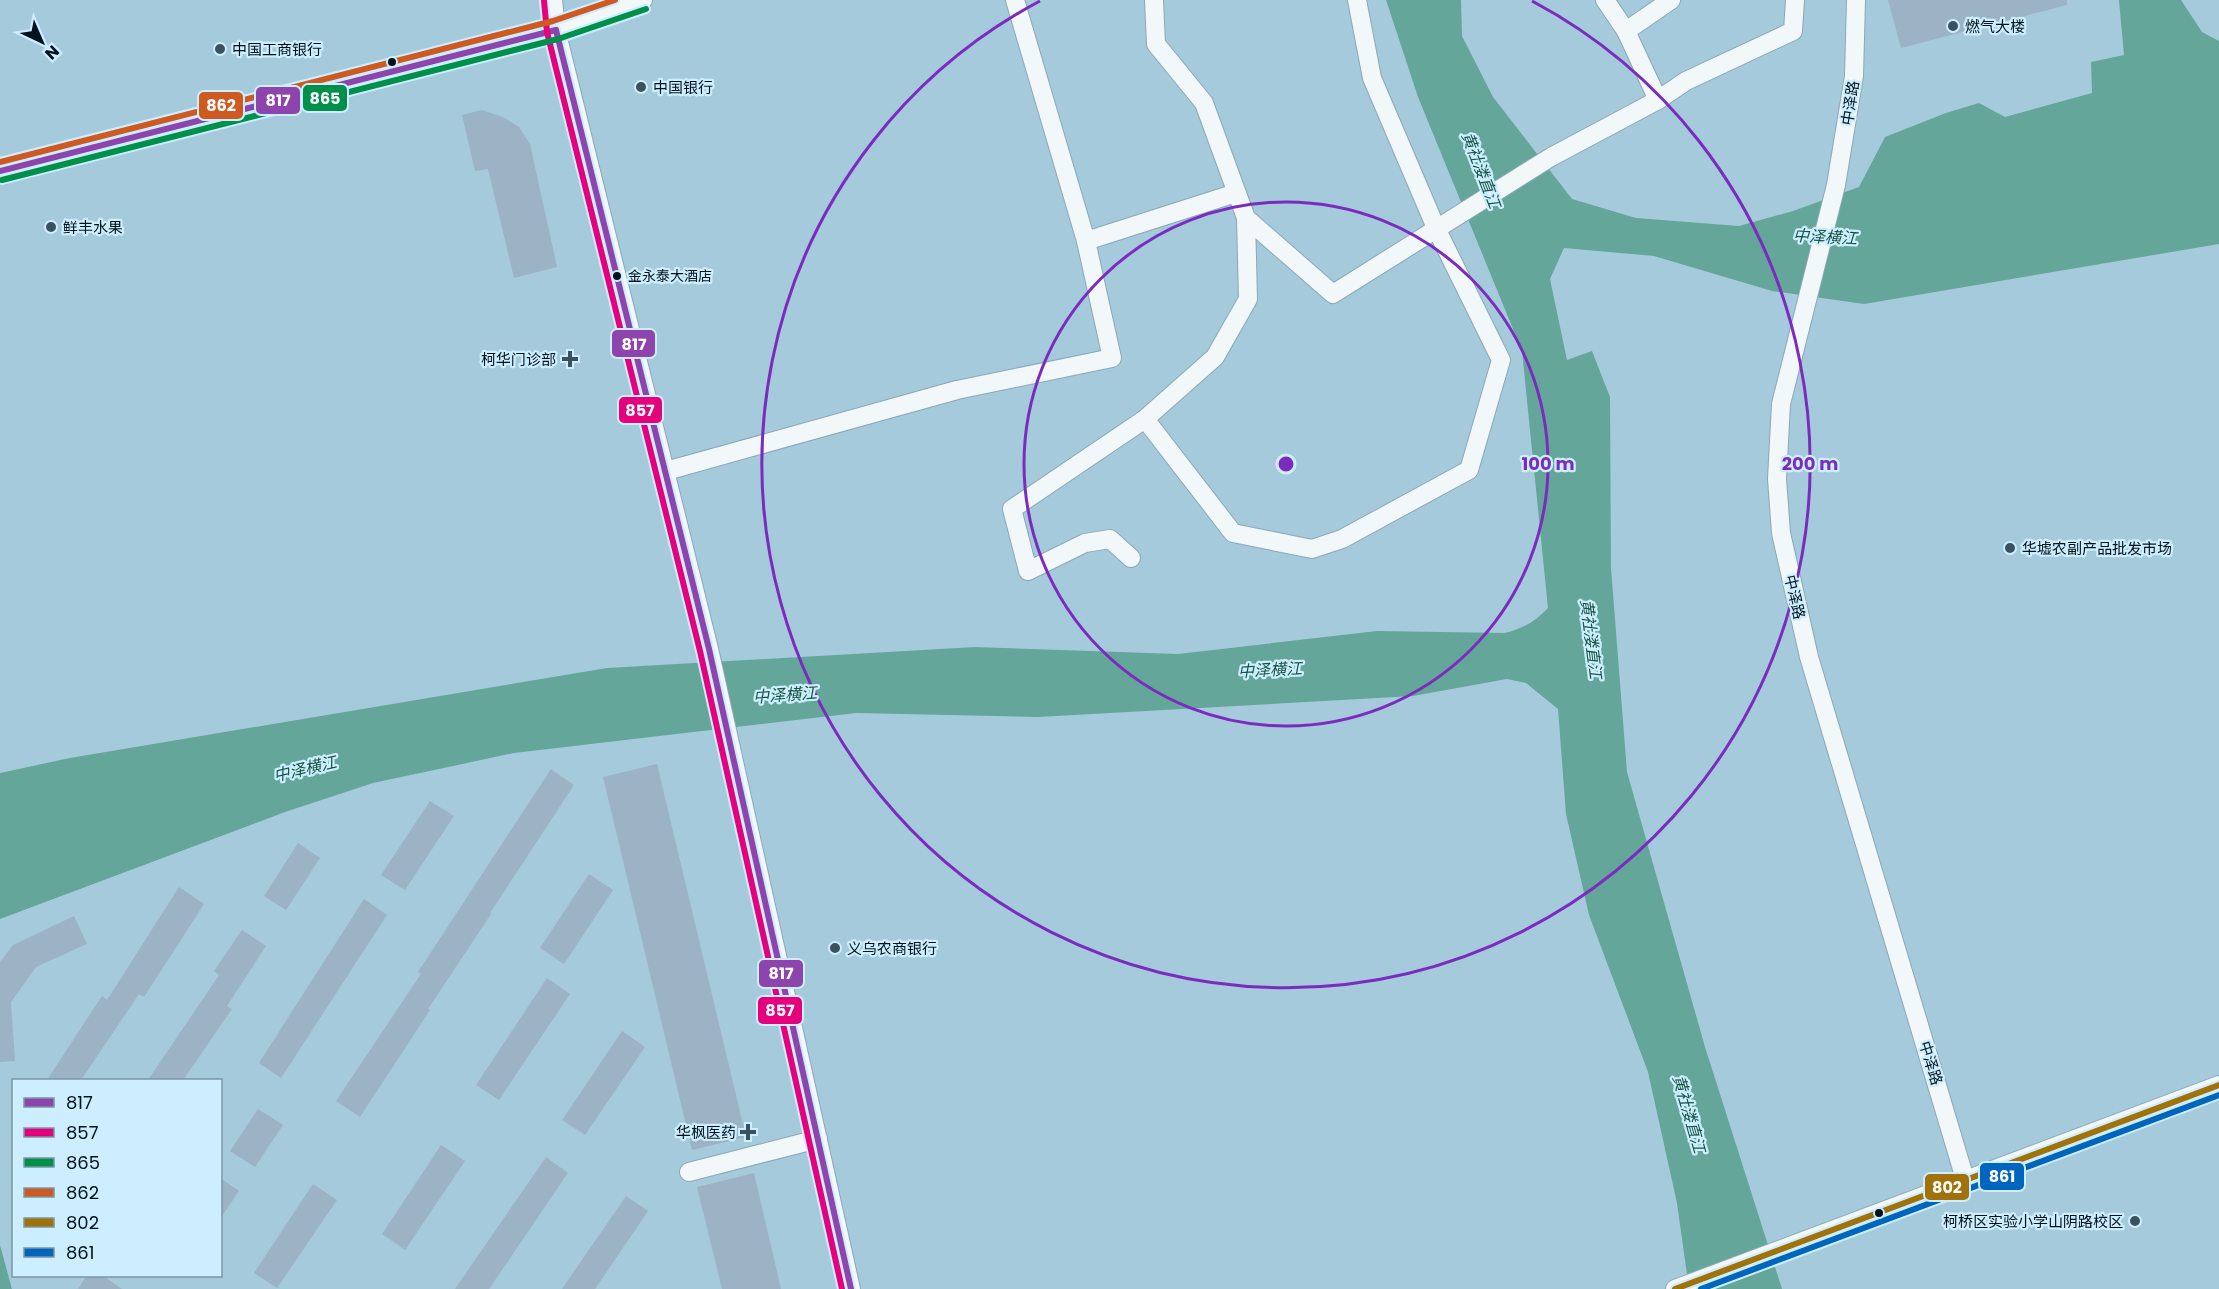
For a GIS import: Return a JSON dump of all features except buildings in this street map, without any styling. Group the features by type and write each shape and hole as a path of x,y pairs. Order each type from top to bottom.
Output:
{"street":[{"path":"553,0 556,30 709,649 851,1289"},
{"path":"0,171 556,30 643,0"},
{"path":"666,471 957,390 1112,358 1086,241 1015,0"},
{"path":"1131,558 1110,538 1085,543 1028,571 1012,509 1145,419 1215,357 1248,300 1246,218 1204,103 1156,44 1154,0"},
{"path":"1145,419 1233,533 1312,549 1342,539 1469,470 1501,360 1436,228 1372,78 1357,0"},
{"path":"1605,0 1626,31 1658,100"},
{"path":"1626,31 1671,0"},
{"path":"1246,218 1333,294 1551,157 1658,100 1686,81 1793,31 1795,0"},
{"name":"中泽路","path":"1856,0 1854,76 1836,185 1808,304 1781,404 1777,479 1781,533 1809,657 1965,1179"},
{"path":"1086,241 1236,193"},
{"path":"1675,1289 2219,1085"},
{"path":"689,1172 818,1139"}],"water":[{"path":"1386,0 1461,0 1462,36 1493,97 1572,199 1636,218 1739,226 1793,211 1859,187 1885,137 1946,113 1979,103 2005,117 2092,93 2091,62 2124,55 2119,0 2181,0 2202,32 2219,41 2219,244 1864,304 1772,291 1654,256 1564,248 1550,279 1567,360 1592,351 1610,397 1611,568 1627,772 1705,1047 1782,1289 1689,1289 1677,1203 1648,1072 1589,915 1566,814 1558,709 1526,683 1507,679 1413,696 1038,717 856,713 514,753 373,783 285,812 0,919 0,773 70,758 607,668 975,647 1178,654 1377,631 1505,633 1533,621 1548,608 1522,351 1418,97"},
{"path":"0,1245 12,1289 0,1289"}],"transit line":[{"name":"862","path":"0,162 553,21 615,0"},
{"name":"857","path":"544,1 547,32 700,651 842,1289"},
{"name":"865","path":"2,180 558,39 646,9"},
{"name":"817","path":"556,30 709,649 851,1289"},
{"name":"817","path":"0,171 556,30"},
{"name":"802","path":"1675,1289 2219,1085"},
{"name":"861","path":"1701,1289 2219,1095"}],"place":[{"name":"燃气大楼","path":"1953,26"},
{"name":"中国工商银行","path":"220,49"},
{"name":"中国银行","path":"641,87"},
{"name":"鲜丰水果","path":"51,227"},
{"name":"金永泰大酒店","path":"617,276"},
{"name":"柯华门诊部","path":"570,359"},
{"name":"华墟农副产品批发市场","path":"2010,548"},
{"name":"义乌农商银行","path":"835,948"},
{"name":"华枫医药","path":"748,1132"},
{"name":"柯桥区实验小学山阴路校区","path":"2135,1221"}],"water label":[{"name":"黄社溇直江","path":"1481,170"},
{"name":"中泽横江","path":"1825,237"},
{"name":"黄社溇直江","path":"1591,639"},
{"name":"中泽横江","path":"1270,670"},
{"name":"中泽横江","path":"785,695"},
{"name":"中泽横江","path":"305,769"},
{"name":"黄社溇直江","path":"1689,1114"}]}
